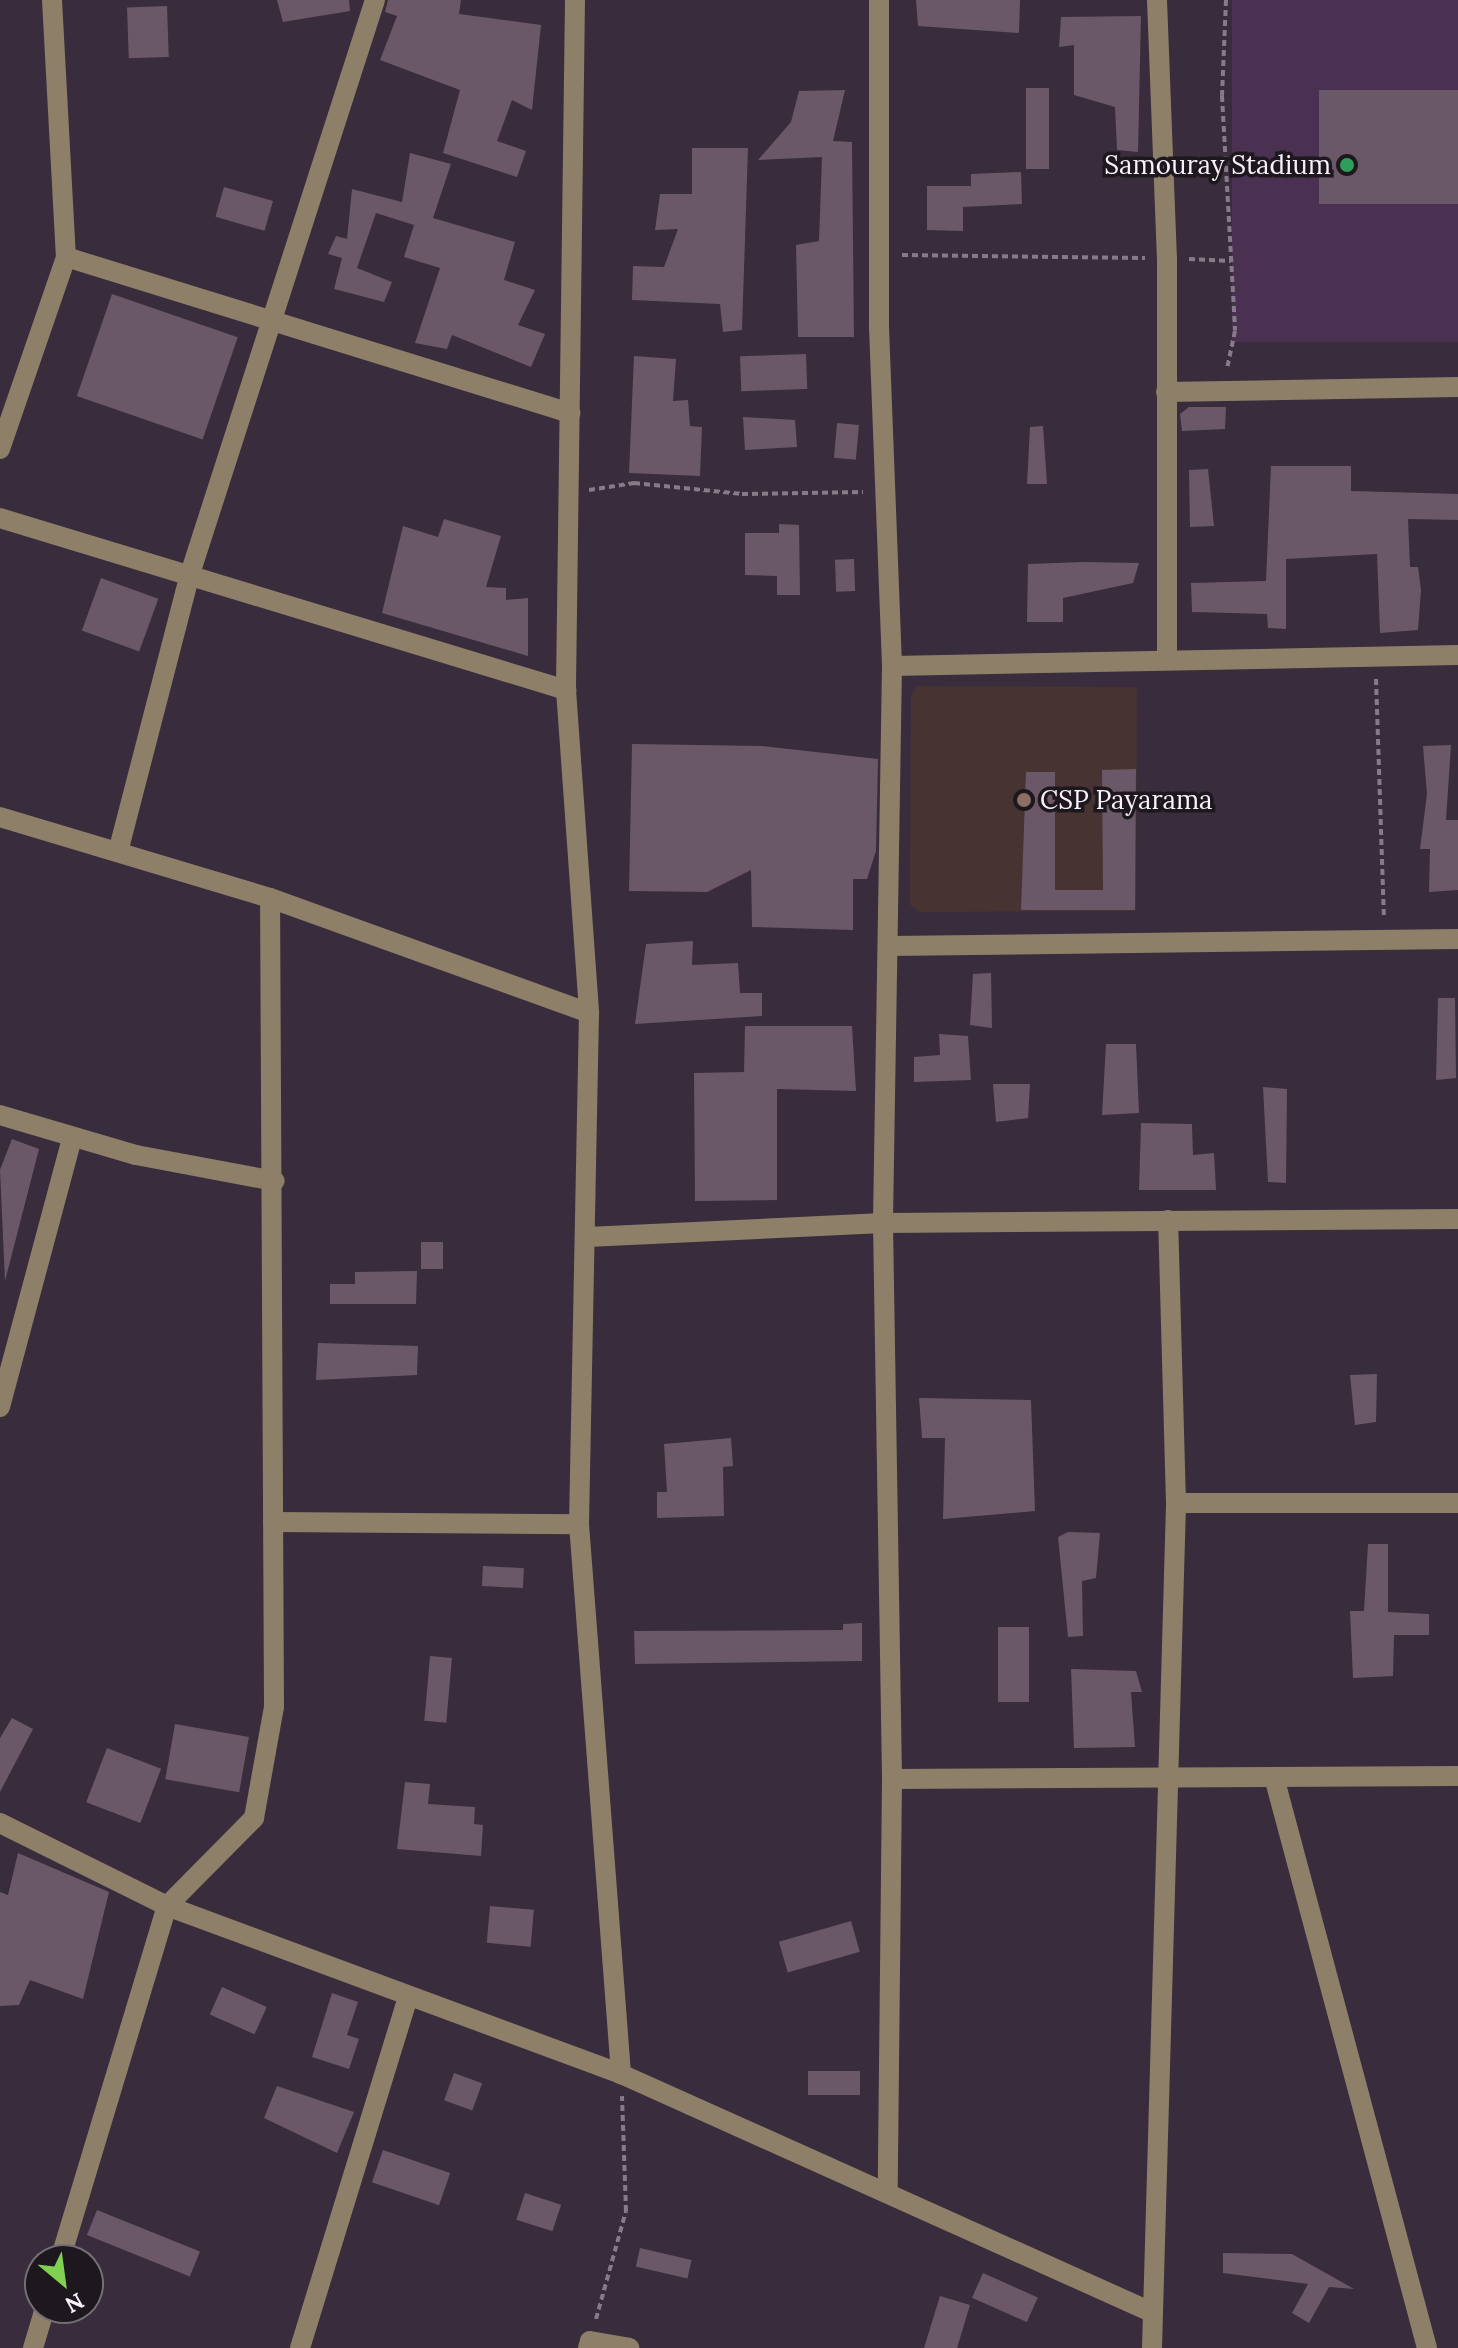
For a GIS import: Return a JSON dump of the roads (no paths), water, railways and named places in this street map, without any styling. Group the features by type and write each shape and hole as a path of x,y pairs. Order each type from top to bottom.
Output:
{"street":[{"path":"0,449 66,257 52,0"},
{"path":"118,852 190,574 375,0"},
{"path":"575,0 566,690 589,1013 579,1524 621,2074"},
{"path":"879,0 885,492 892,666 883,1223 892,1779 888,2188"},
{"path":"1157,0 1167,259 1167,657"},
{"path":"66,257 570,413"},
{"path":"1166,392 1458,387"},
{"path":"0,518 566,690"},
{"path":"892,666 1167,657 1458,655"},
{"path":"0,817 270,898 589,1013"},
{"path":"65,2244 167,1906 254,1818 274,1707 275,1181 270,898"},
{"path":"889,946 1458,939"},
{"path":"0,1115 72,1139 275,1181"},
{"path":"0,1407 72,1139"},
{"path":"587,1237 883,1223 1458,1219"},
{"path":"1152,2348 1149,2311 1176,1503 1168,1220"},
{"path":"1176,1503 1458,1503"},
{"path":"273,1522 579,1524"},
{"path":"892,1779 1458,1776"},
{"path":"1274,1777 1427,2348"},
{"path":"0,1823 167,1906 407,2000 621,2074 888,2188 1149,2311"},
{"path":"300,2348 407,2000"},
{"path":"33,2348 40,2324"},
{"path":"589,2344 629,2348"}],"place":[{"name":"Samouray Stadium","path":"1347,165"},
{"name":"CSP Payarama","path":"1024,800"}]}
